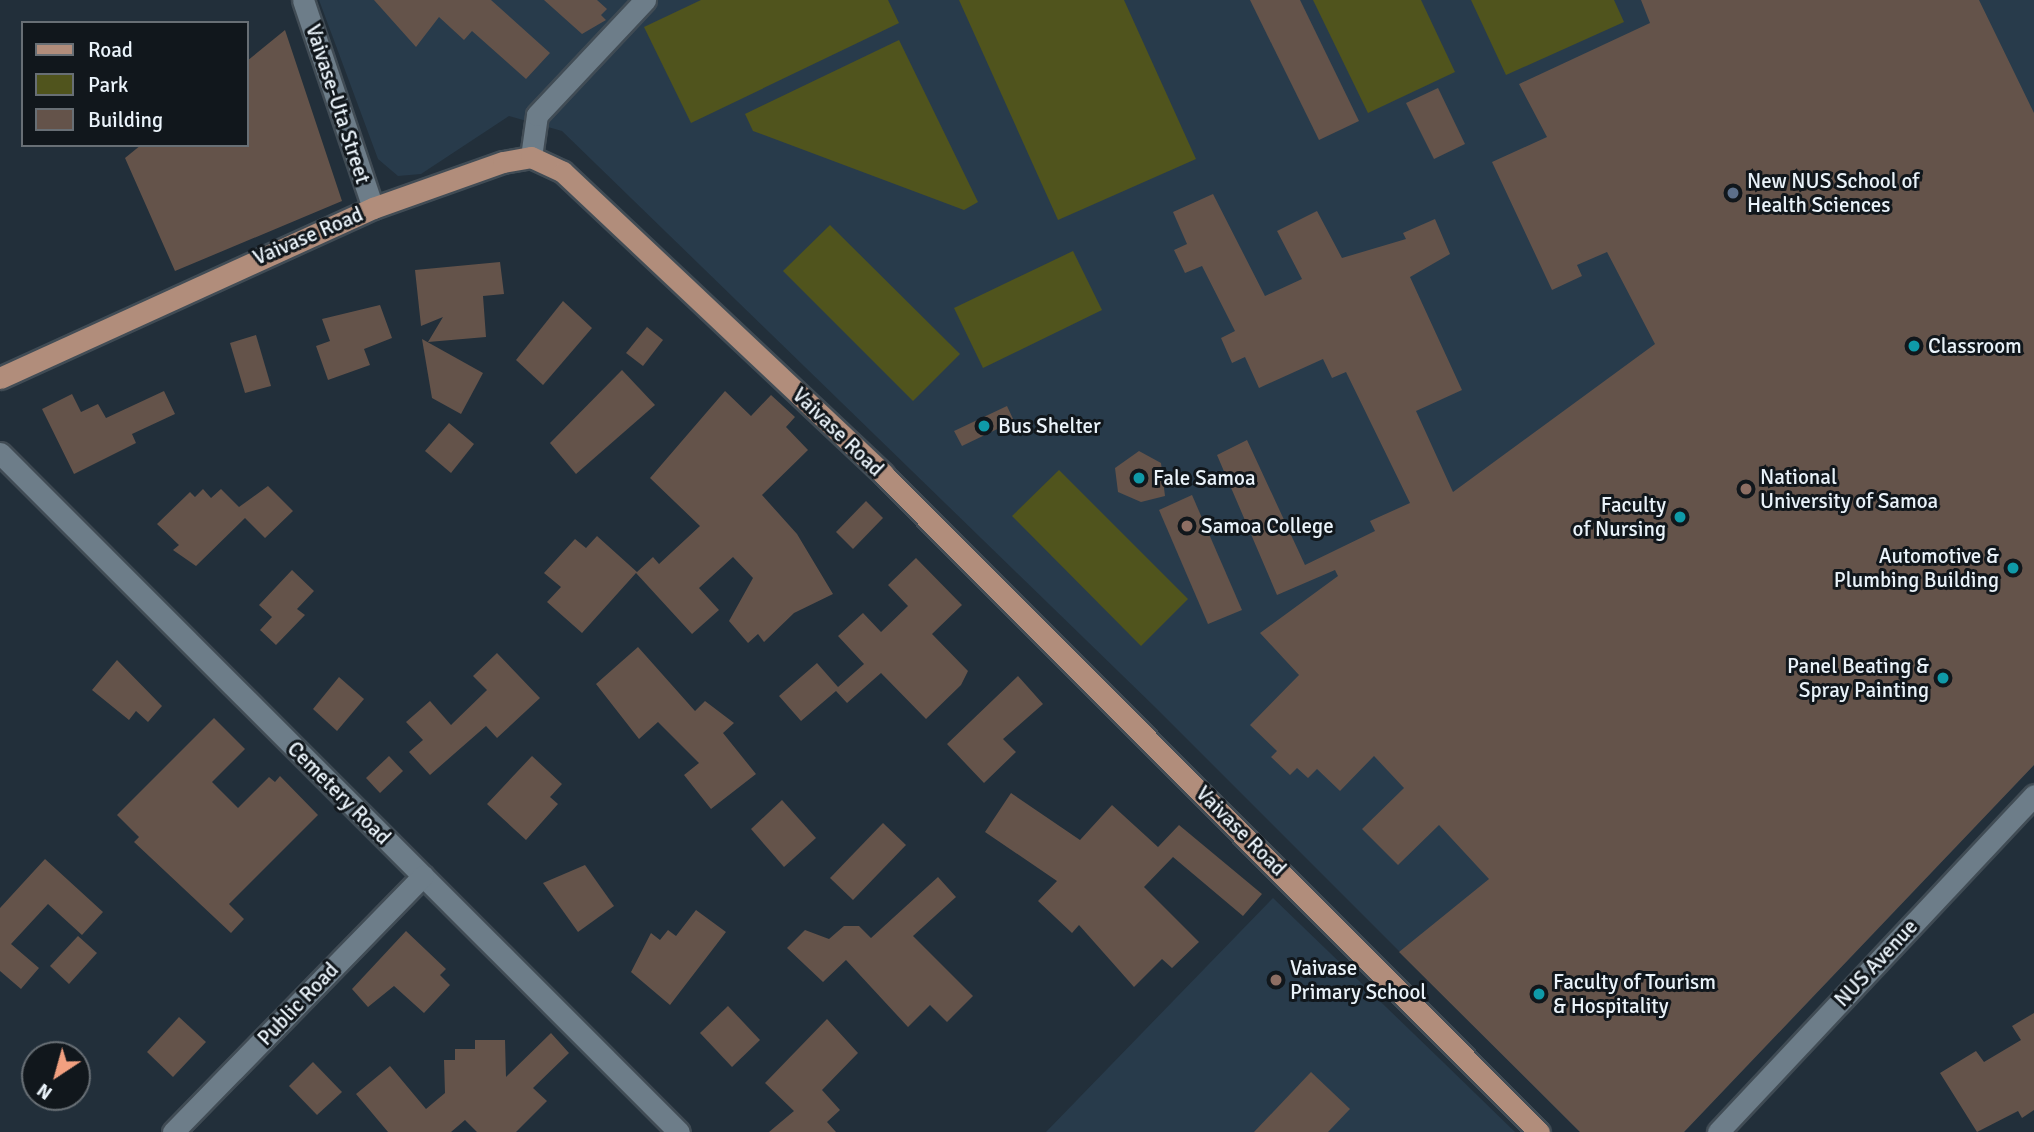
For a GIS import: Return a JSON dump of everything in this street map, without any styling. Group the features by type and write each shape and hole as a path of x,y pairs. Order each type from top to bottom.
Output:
{"main road":[{"name":"Vaivase Road","path":"0,378 373,208 531,157 580,188 883,474 1539,1132"}],"street":[{"name":"Vaivase-Uta Street","path":"303,0 373,208"},
{"path":"531,157 537,114 645,0"},
{"name":"Cemetery Road","path":"0,453 679,1132"},
{"name":"NUS Avenue","path":"1718,1132 2034,794"},
{"name":"Public Road","path":"173,1132 423,876"}],"shaded area":[{"path":"319,0 2034,0 2034,765 1684,1132 1580,1132 1156,708 562,131 509,116 421,174 398,176 378,159"},
{"name":"Vaivase Primary School","path":"1273,898 1442,1061 1515,1132 1046,1132"}],"green space":[{"path":"701,0 888,0 899,23 691,123 644,27"},
{"path":"959,0 1124,0 1196,159 1058,220"},
{"path":"1313,0 1421,0 1455,72 1368,113"},
{"path":"1471,0 1614,0 1624,22 1506,75"},
{"path":"899,40 978,202 964,210 753,131 745,114"},
{"path":"830,225 960,354 913,401 783,271"},
{"path":"1073,251 1102,310 983,368 954,308"},
{"path":"1059,470 1188,599 1141,646 1012,516"}],"building":[{"path":"374,0 491,0 550,53 526,79 472,31 464,40 439,17 416,47"},
{"path":"544,0 597,0 607,9 601,15 606,20 582,34"},
{"path":"1250,0 1300,0 1359,121 1319,140"},
{"name":"National University of Samoa","path":"1641,0 1979,0 2034,113 2034,765 1684,1132 1580,1132 1399,952 1489,879 1439,825 1398,865 1362,829 1404,788 1374,756 1340,791 1317,769 1308,778 1297,768 1290,775 1271,757 1277,751 1250,725 1299,675 1260,633 1338,576 1335,570 1277,595 1217,455 1247,440 1305,565 1375,531 1370,521 1410,503 1346,372 1332,378 1323,359 1259,388 1245,357 1232,363 1221,338 1235,331 1202,266 1185,273 1174,250 1187,244 1173,212 1213,194 1265,296 1302,279 1277,231 1317,211 1342,258 1406,239 1403,233 1435,219 1450,254 1410,277 1462,390 1416,411 1453,492 1655,344 1607,252 1577,265 1582,276 1552,290 1492,162 1547,137 1519,84 1650,23"},
{"path":"285,30 342,201 175,271 125,158 139,147 248,147 248,60"},
{"path":"1438,88 1465,144 1434,159 1406,103"},
{"path":"500,262 504,294 483,296 486,337 428,342 443,317 421,326 415,270"},
{"path":"563,301 592,328 543,385 516,360"},
{"path":"380,305 392,338 364,349 370,365 328,380 316,346 330,341 322,319"},
{"path":"647,327 663,340 643,366 626,353"},
{"path":"256,335 271,386 245,393 230,343"},
{"path":"422,339 483,373 461,414 432,398"},
{"path":"622,370 655,405 576,474 550,443"},
{"path":"164,391 175,414 132,434 136,443 74,474 42,409 72,394 81,412 98,404 106,418"},
{"path":"725,391 751,416 771,395 795,417 786,427 808,450 762,495 797,534 833,594 794,613 764,642 758,634 748,643 729,621 753,578 733,557 699,588 719,610 692,634 636,573 582,633 547,602 561,587 544,573 575,539 586,548 597,536 637,572 653,557 659,564 700,526 650,478"},
{"name":"Bus Shelter","path":"1007,406 1014,421 962,446 954,431"},
{"path":"449,423 474,444 451,473 425,451"},
{"name":"Fale Samoa","path":"1139,451 1161,463 1165,496 1141,502 1118,492 1115,468"},
{"path":"268,486 293,511 265,538 245,518 196,566 173,550 179,545 157,524 190,492 195,497 203,489 211,498 221,489 239,507"},
{"path":"1192,495 1242,610 1208,624 1159,510"},
{"path":"866,501 883,518 853,549 836,532"},
{"path":"916,558 962,605 932,634 968,671 961,685 926,719 881,673 847,703 836,691 801,721 779,696 817,663 838,687 864,664 838,636 863,613 881,632 908,606 888,585"},
{"path":"292,570 314,591 297,609 305,615 276,645 260,630 272,617 259,605"},
{"path":"638,647 695,711 705,701 734,723 723,733 756,774 711,809 684,775 699,763 658,722 639,739 596,684"},
{"path":"497,653 540,698 497,738 486,726 430,775 409,752 423,740 406,722 430,701 451,725 487,690 473,676"},
{"path":"117,660 162,706 148,722 136,711 129,720 92,690"},
{"path":"1018,676 1043,704 1003,739 1016,752 984,783 947,744"},
{"path":"339,677 364,699 337,731 313,709"},
{"path":"214,718 245,749 212,782 238,808 269,777 275,782 280,776 318,815 229,904 244,919 231,933 134,842 139,837 117,815"},
{"path":"389,756 403,771 380,793 366,778"},
{"path":"532,756 562,784 550,797 558,804 526,840 487,804"},
{"path":"1011,793 1080,840 1112,805 1158,847 1179,825 1262,894 1243,916 1173,857 1144,887 1199,942 1172,968 1162,959 1134,987 1079,925 1072,933 1038,901 1057,881 985,832"},
{"path":"782,800 816,838 784,867 751,829"},
{"path":"883,823 906,845 853,900 830,878"},
{"path":"45,859 103,912 82,935 48,904 11,944 39,968 21,989 0,971 0,908"},
{"path":"585,865 614,906 578,932 543,883"},
{"path":"938,877 956,897 913,936 973,996 947,1022 930,1005 908,1027 846,960 823,982 787,948 805,930 829,939 844,926 859,926 871,938"},
{"path":"696,910 726,932 670,1005 631,972 651,933 660,940 668,930 676,936"},
{"path":"406,931 446,969 440,975 450,985 424,1013 394,986 368,1007 352,989"},
{"path":"78,936 97,953 69,984 50,966"},
{"path":"728,1006 760,1040 732,1067 700,1033"},
{"path":"2034,1013 2034,1110 2022,1118 2018,1111 1977,1132 1940,1073 1976,1051 1984,1062 2021,1040 2012,1026"},
{"path":"179,1017 206,1042 173,1077 147,1052"},
{"path":"827,1019 858,1053 822,1090 840,1110 827,1122 836,1132 769,1132 794,1111 765,1083"},
{"path":"551,1033 569,1053 533,1088 547,1101 516,1132 477,1132 465,1120 451,1132 388,1132 356,1094 390,1066 426,1109 445,1093 444,1060 455,1060 455,1049 475,1049 475,1040 505,1040 506,1077"},
{"path":"313,1062 342,1092 317,1115 289,1086"},
{"path":"1311,1072 1350,1109 1328,1132 1254,1132"}],"place":[{"name":"New NUS School of Health Sciences","path":"1733,193"},
{"name":"Classroom","path":"1914,346"},
{"name":"Bus Shelter","path":"984,426"},
{"name":"Fale Samoa","path":"1139,478"},
{"name":"National University of Samoa","path":"1746,489"},
{"name":"Faculty of Nursing","path":"1680,517"},
{"name":"Samoa College","path":"1187,526"},
{"name":"Automotive & Plumbing Building","path":"2013,568"},
{"name":"Panel Beating & Spray Painting","path":"1943,678"},
{"name":"Vaivase Primary School","path":"1276,980"},
{"name":"Faculty of Tourism & Hospitality","path":"1539,994"}]}
